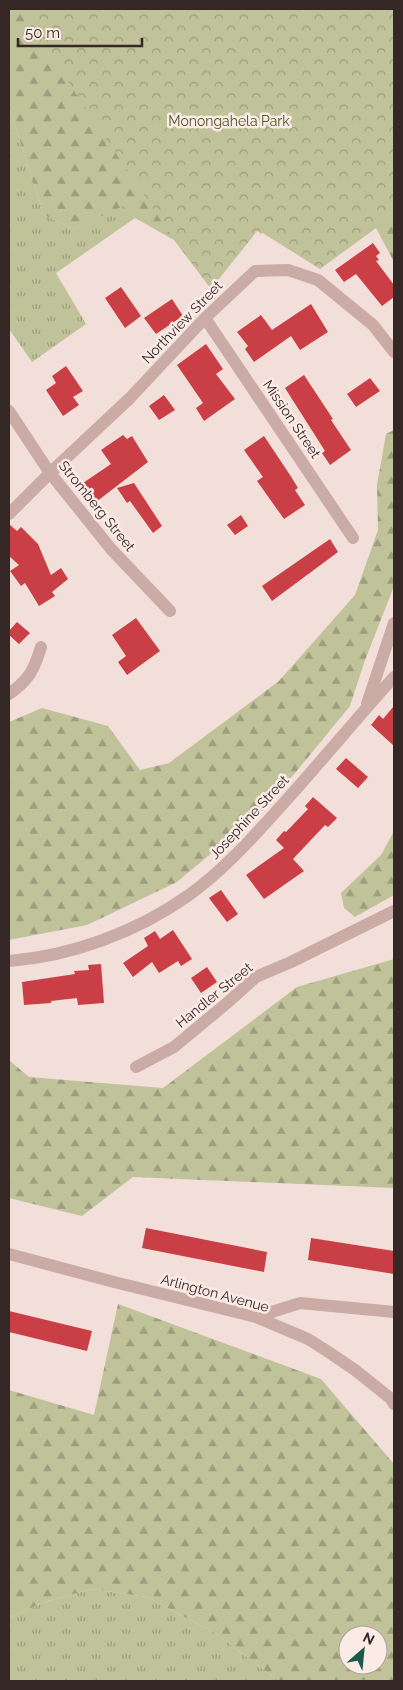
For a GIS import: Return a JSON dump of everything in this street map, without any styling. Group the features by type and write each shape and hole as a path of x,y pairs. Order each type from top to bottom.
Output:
{"street":[{"name":"Northview Street","path":"9,514 130,398 205,318 256,271 288,270 318,280 373,325 394,352"},
{"name":"Mission Street","path":"205,318 353,538"},
{"name":"Stromberg Street","path":"9,411 50,473 112,550 170,612"},
{"path":"365,710 394,623"},
{"path":"9,694 22,685 35,667 41,647"},
{"name":"Josephine Street","path":"9,961 45,956 99,941 149,919 188,895 245,846 394,677"},
{"name":"Handler Street","path":"136,1067 174,1047 256,976 291,962 394,911"},
{"name":"Arlington Avenue","path":"9,1254 256,1317 308,1339 355,1370 390,1398 394,1404"},
{"path":"256,1317 300,1303 394,1312"}],"green space":[{"name":"Monongahela Park","path":"9,9 203,9 394,172 394,262 376,228 306,196 261,234 218,197 174,240 135,218 123,206 74,229 44,215 9,107"},
{"name":"Monongahela Park","path":"19,9 394,9 394,215 320,269 258,230 211,289 174,240"},
{"path":"9,107 44,215 74,229 123,205 135,218 56,273 86,324 32,362 9,329"},
{"path":"394,430 394,586 364,663 350,706 268,806 177,882 87,925 9,940 9,722 42,708 108,726 140,770 169,763 279,681 355,595 378,530 377,485 386,434"},
{"path":"394,831 394,895 355,917 344,908 341,893 381,855"},
{"path":"394,959 394,1188 133,1177 82,1216 9,1198 9,1060 29,1077 163,1088 297,987"},
{"path":"118,1304 321,1379 394,1464 394,1681 279,1681 215,1633 147,1597 92,1589 44,1602 9,1618 9,1390 94,1415"},
{"path":"92,1589 147,1597 215,1633 279,1681 9,1681 9,1618 44,1602"}],"building":[{"path":"373,243 380,253 376,256 379,260 376,261 394,285 394,297 382,306 356,274 344,282 335,270"},
{"path":"121,287 141,316 125,328 105,298"},
{"path":"172,299 183,316 156,334 144,318"},
{"path":"311,304 328,332 300,350 291,336 254,362 245,349 248,346 237,332 261,315 272,330"},
{"path":"206,344 223,369 216,374 235,399 204,421 196,408 203,403 177,365"},
{"path":"66,366 83,391 73,397 79,405 63,416 46,390 56,383 52,376"},
{"path":"304,375 351,450 330,465 322,453 325,451 285,388"},
{"path":"370,378 380,391 356,407 347,394"},
{"path":"164,395 175,410 159,420 149,406"},
{"path":"123,435 127,439 132,436 148,462 96,502 83,483 111,464 101,450"},
{"path":"264,436 298,488 295,490 305,505 284,519 257,481 263,477 244,450"},
{"path":"134,483 162,526 153,533 130,501 127,503 117,488"},
{"path":"241,515 248,526 235,535 227,525"},
{"path":"9,524 17,531 21,527 38,544 51,575 61,568 68,579 52,592 55,596 39,606 25,583 21,586 10,571 19,565 9,556"},
{"path":"330,539 338,552 272,601 262,586"},
{"path":"136,618 160,651 127,675 118,662 126,656 112,635"},
{"path":"17,622 30,633 19,644 9,635 9,631"},
{"path":"394,706 394,746 371,725 379,715 383,719"},
{"path":"346,758 368,777 358,788 336,769"},
{"path":"313,797 337,818 328,827 325,825 293,859 304,871 264,899 246,875 284,848 276,840 308,809 305,806"},
{"path":"221,890 238,914 227,922 209,898"},
{"path":"173,930 192,959 181,966 178,961 159,973 152,962 133,977 123,963 148,946 144,938 155,931 160,939"},
{"path":"101,964 104,1003 78,1005 77,998 51,1001 51,1003 24,1005 22,982 75,974 74,971 89,970 88,965"},
{"path":"207,967 217,982 201,993 191,978"},
{"path":"146,1228 267,1252 264,1272 142,1248"},
{"path":"311,1238 394,1251 394,1274 308,1260"},
{"path":"9,1311 92,1331 87,1351 9,1332"}]}
